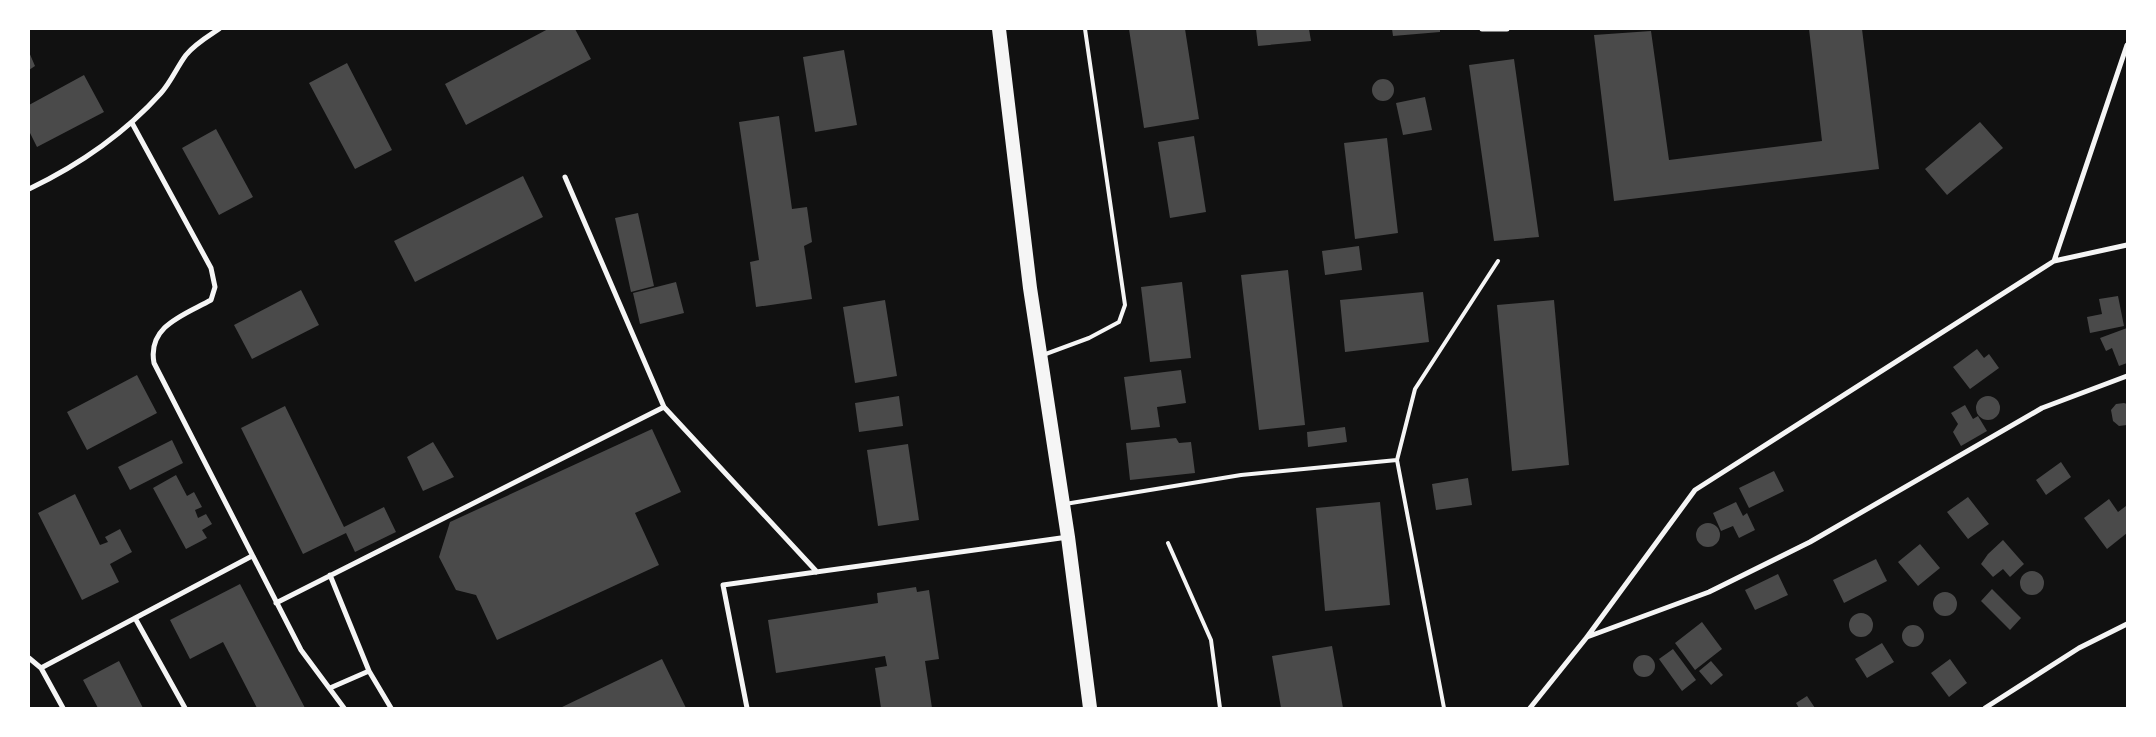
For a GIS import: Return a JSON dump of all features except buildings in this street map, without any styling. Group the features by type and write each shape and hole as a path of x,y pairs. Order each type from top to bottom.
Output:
{"highway":[{"path":"999,29 1030,288 1064,504 1090,708"}],"street":[{"path":"29,189 48,179 132,123 163,91 186,55 200,41 219,29"},
{"path":"1482,29 1507,29"},
{"path":"2054,261 2127,45"},
{"path":"132,123 211,268 215,287 211,300 167,325 157,336 152,350 154,363 301,650 344,708"},
{"path":"565,177 664,407 816,572"},
{"path":"1530,708 1587,637 1695,490 2054,261 2127,245"},
{"path":"1587,637 1709,592 1810,542 2042,408 2127,376"},
{"path":"276,603 664,407"},
{"path":"748,708 723,586 1068,537"},
{"path":"41,668 252,556"},
{"path":"330,575 369,670 391,708"},
{"path":"135,618 185,708"},
{"path":"1985,708 2079,648 2127,624"},
{"path":"29,658 41,668 63,708"},
{"path":"330,688 369,670"}],"lane":[{"path":"1041,356 1089,338 1119,322 1125,305 1086,29"},
{"path":"1444,708 1397,460 1416,389 1498,261"},
{"path":"1064,504 1232,476 1397,460"},
{"path":"1168,543 1211,640 1220,708"}]}
